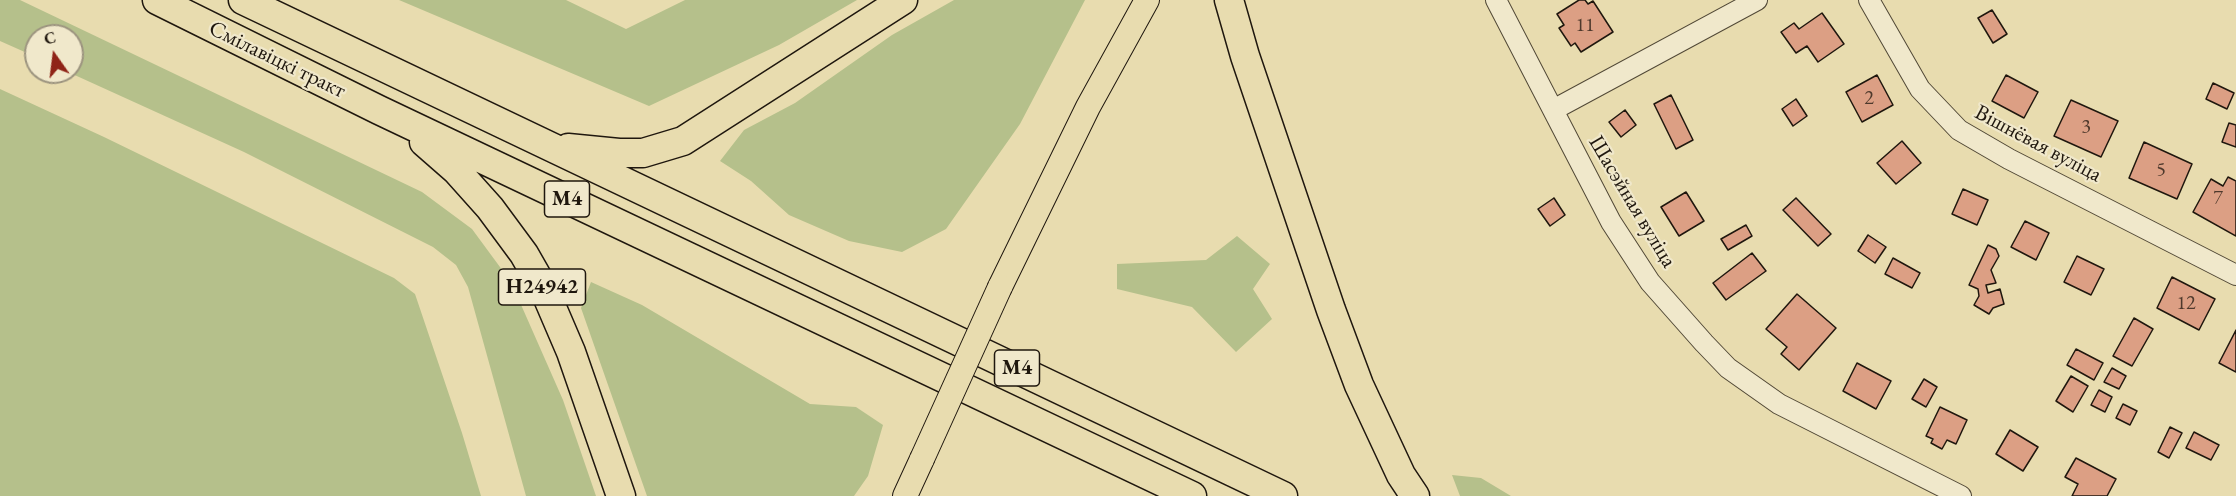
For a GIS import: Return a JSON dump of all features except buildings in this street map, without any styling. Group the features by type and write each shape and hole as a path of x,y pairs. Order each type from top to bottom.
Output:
{"highway":[{"name":"Смілавіцкі тракт","path":"157,0 398,119"},
{"name":"Смілавіцкі тракт","path":"243,0 545,146"},
{"path":"545,146 643,153 682,141 903,0"},
{"path":"1229,0 1245,56 1331,310 1359,385 1401,475 1414,496"},
{"name":"Н24942","path":"398,119 456,170 490,208 524,254 552,307 572,352 621,496"},
{"name":"М4","path":"398,119 1192,496"},
{"name":"М4","path":"545,146 1283,496"}],"main road":[{"path":"905,496 1000,287 1088,107 1146,1"}],"street":[{"name":"Шасэйная вуліца","path":"1496,0 1611,222 1650,282 1728,368 1779,405 1961,496"},
{"path":"1552,110 1757,0"},
{"name":"Вішнёвая вуліца","path":"1869,0 1920,89 1959,130 2009,159 2236,274"}],"green space":[{"path":"0,0 20,0 70,24 24,24 24,52 0,41"},
{"path":"399,0 566,0 626,29 685,0 857,0 779,45 649,106"},
{"path":"954,0 1085,0 1020,124 946,229 902,252 849,241 789,215 751,181 720,161 744,130 795,103 892,35"},
{"path":"84,31 422,192 472,229 511,282 563,400 596,496 526,496 468,287 456,265 433,247 244,152 84,79"},
{"path":"0,89 394,278 415,294 481,496 0,496"},
{"path":"1237,236 1270,264 1253,289 1272,319 1236,352 1192,307 1117,289 1117,264 1206,260"},
{"path":"591,282 642,305 810,404 856,407 883,425 868,476 854,496 647,496 581,308"},
{"path":"1452,475 1481,478 1511,496 1460,496"}]}
